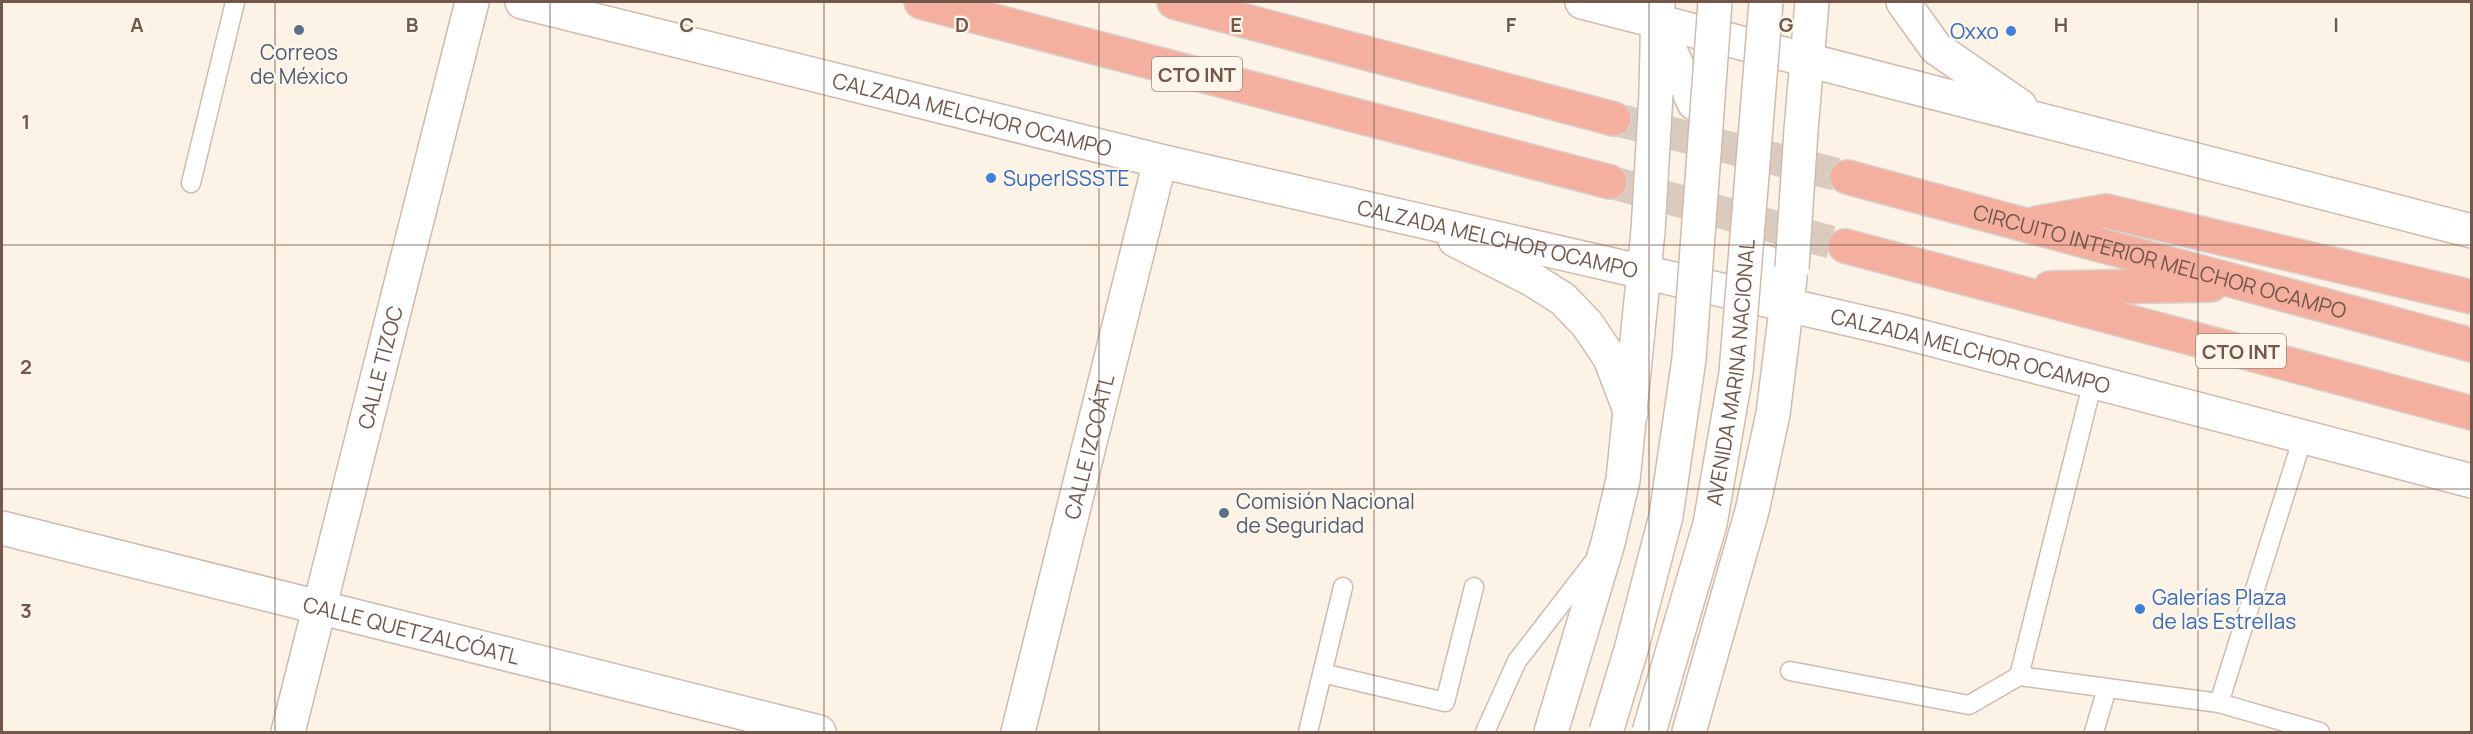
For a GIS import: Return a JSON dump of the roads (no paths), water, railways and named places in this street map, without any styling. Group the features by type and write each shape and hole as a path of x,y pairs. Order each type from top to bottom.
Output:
{"highway":[{"name":"CTO INT","path":"921,2 1610,182"},
{"path":"1174,2 1614,119"},
{"name":"CIRCUITO INTERIOR MELCHOR OCAMPO","path":"1847,177 2472,345"},
{"path":"2029,225 2106,211 2472,297"},
{"name":"CTO INT","path":"1845,246 2472,413"},
{"path":"2011,289 2249,284"}],"main road":[{"name":"CALLE TIZOC","path":"288,732 472,2"},
{"name":"CALZADA MELCHOR OCAMPO","path":"522,2 1160,161 1896,330 2472,481"},
{"path":"1582,2 1657,10 1806,60 2472,231"},
{"name":"AVENIDA MARINA NACIONAL","path":"1606,732 1631,650 1666,516 1689,359 1715,2"},
{"name":"AVENIDA MARINA NACIONAL","path":"1649,732 1710,524 1736,373 1766,2"},
{"path":"1779,265 1801,130 1812,2"},
{"path":"1903,2 1936,48 2036,118"},
{"path":"1551,732 1608,543 1623,480 1647,231 1656,94 1657,10"},
{"path":"1657,10 1694,103 1779,265 1787,305"},
{"name":"CALLE IZCOÁTL","path":"1018,732 1160,161"},
{"path":"1413,219 1533,280 1563,299 1587,324 1610,358 1631,413"},
{"name":"AVENIDA MARINA NACIONAL","path":"1689,732 1752,511 1773,414 1787,305"},
{"name":"CALLE QUETZALCÓATL","path":"2,528 318,609 819,732"}],"lane":[{"path":"191,183 236,2"},
{"path":"2019,676 2092,381"},
{"path":"2219,703 2303,437"},
{"path":"1485,732 1517,661 1608,543"},
{"path":"1308,732 1343,587"},
{"path":"1322,673 1445,702 1474,587"},
{"path":"1790,671 1969,705 2019,676 2219,703 2320,732"},
{"path":"2094,732 2107,688"}],"tunnel":[{"path":"1614,119 1847,177"},
{"path":"1610,182 1845,246"}],"place":[{"name":"Correos de México","path":"299,30"},
{"name":"Oxxo","path":"2011,31"},
{"name":"SuperISSSTE","path":"991,178"},
{"name":"Comisión Nacional de Seguridad","path":"1224,513"},
{"name":"Galerías Plaza de las Estrellas","path":"2140,609"}]}
